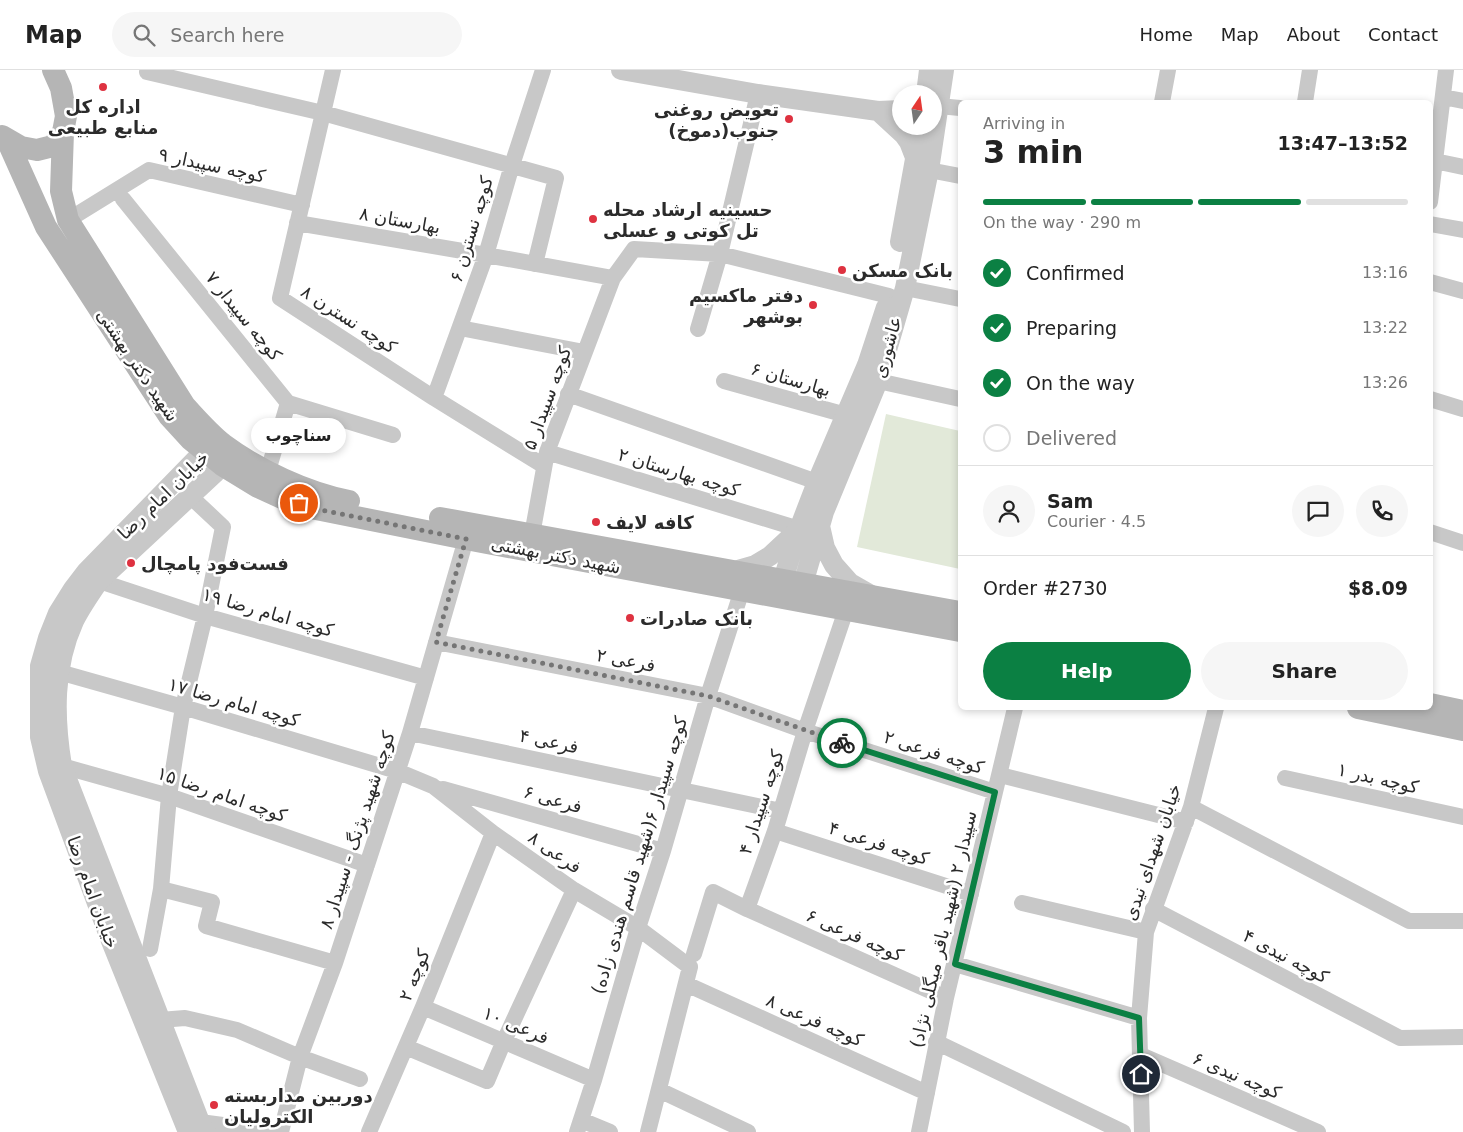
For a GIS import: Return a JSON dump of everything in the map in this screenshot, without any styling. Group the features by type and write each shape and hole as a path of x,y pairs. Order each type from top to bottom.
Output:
{"main road":[{"name":"شهید دکتر بهشتی","path":"53,70 64,101 66,116 63,132 61,191 68,220 185,406 208,431 216,454"},
{"path":"4,137 21,147 37,150 54,146 63,132"},
{"name":"شهید دکتر بهشتی","path":"4,137 46,226 169,416 258,487 282,498 316,509 466,539 738,581 873,596 958,612"},
{"name":"شهید دکتر بهشتی","path":"216,454 268,471 298,487 337,499 532,535 738,581"},
{"name":"شهید دکتر بهشتی","path":"792,588 846,610 958,631"},
{"path":"1433,705 1463,710"},
{"path":"1368,710 1463,730"}],"street":[{"name":"کوچه نسترن ۸","path":"333,70 280,298 434,398 545,459"},
{"name":"کوچه نسترن ۶","path":"434,398 486,255 512,165 543,70"},
{"path":"621,70 758,94 878,111 892,110"},
{"name":"عاشوری","path":"929,70 931,85"},
{"name":"عاشوری","path":"939,85 944,70"},
{"path":"1162,100 1168,70"},
{"path":"1305,100 1310,70"},
{"path":"1446,70 1433,161 1463,167"},
{"path":"147,72 323,113 556,178 535,264"},
{"path":"698,329 720,254 758,94"},
{"path":"1443,97 1463,101"},
{"path":"942,104 958,108"},
{"path":"878,111 904,135 922,165 958,175"},
{"name":"عاشوری","path":"921,135 922,165"},
{"name":"عاشوری","path":"738,581 817,515 878,381 927,135"},
{"name":"کوچه سپیدار ۹","path":"68,220 149,170 302,205"},
{"name":"کوچه سپیدار ۷","path":"123,199 288,403"},
{"name":"بهارستان ۸","path":"297,223 613,278"},
{"path":"1433,225 1463,230"},
{"name":"کوچه سپیدار ۵","path":"532,535 545,459 613,278 634,249 720,254"},
{"path":"720,254 897,292 958,299"},
{"path":"1433,283 1463,291"},
{"name":"عاشوری","path":"817,515 817,482 897,292"},
{"path":"460,328 584,352"},
{"name":"بهارستان ۶","path":"724,381 846,415"},
{"path":"878,381 958,399"},
{"path":"568,394 817,482"},
{"path":"1433,400 1463,409"},
{"path":"268,471 288,403 393,435"},
{"name":"خیابان امام رضا","path":"198,1129 160,1020 62,766 56,717 59,672 66,644 74,620 86,600 99,581 132,553 190,496 216,454"},
{"name":"خیابان امام رضا","path":"198,1129 111,941 48,770 40,737 40,666 58,613 86,572 117,539 216,454"},
{"name":"کوچه بهارستان ۲","path":"545,459 799,529"},
{"path":"150,949 161,889 169,796 183,708 205,616 222,527 190,496"},
{"path":"792,588 817,515"},
{"path":"817,515 825,548 834,565 850,582 873,596"},
{"path":"792,588 799,529"},
{"path":"1433,533 1463,543"},
{"path":"117,539 132,553"},
{"name":"کوچه شهید پژنگ - سپیدار ۸","path":"281,1132 300,1057 335,963 410,733 466,539"},
{"name":"کوچه امام رضا ۱۹","path":"99,581 205,616 426,678"},
{"name":"کوچه سپیدار ۶(شهید قاسم هندی زاده)","path":"579,1126 681,789 738,581"},
{"name":"کوچه سپیدار ۴","path":"747,909 775,831 804,731 846,610"},
{"name":"فرعی ۲","path":"436,642 708,696 804,731"},
{"name":"کوچه امام رضا ۱۷","path":"59,672 397,771"},
{"name":"سپیدار ۲ (شهید باقر میگلی نژاد)","path":"919,1132 936,1042 1015,710"},
{"name":"خیابان شهدای نیدی","path":"1142,1132 1139,1018 1146,932 1189,815 1215,710"},
{"name":"کوچه فرعی ۲","path":"804,731 995,792"},
{"name":"فرعی ۴","path":"410,733 681,789"},
{"name":"کوچه امام رضا ۱۵","path":"62,766 169,796 367,865"},
{"name":"فرعی ۸","path":"397,771 433,786 493,833 574,890 692,960"},
{"path":"1000,775 1100,800 1189,815 1409,921 1463,922"},
{"name":"کوچه بدر ۱","path":"1285,778 1463,817"},
{"name":"فرعی ۶","path":"433,786 662,851"},
{"path":"681,789 781,811"},
{"name":"کوچه فرعی ۴","path":"775,831 971,894"},
{"name":"کوچه ۲","path":"369,1132 423,1007 493,833"},
{"path":"161,889 212,902 206,926 335,963"},
{"path":"406,1047 487,1081 574,890"},
{"path":"648,1132 692,960 713,892 747,909"},
{"path":"1022,903 1146,932"},
{"name":"کوچه فرعی ۶","path":"747,909 946,998"},
{"name":"کوچه نیدی ۴","path":"1153,910 1400,1038 1463,1037"},
{"path":"955,964 1139,1018"},
{"name":"کوچه فرعی ۸","path":"686,984 927,1093"},
{"name":"فرعی ۱۰","path":"423,1007 594,1080"},
{"path":"160,1020 185,1018 237,1030 300,1057 360,1078"},
{"path":"936,1042 1123,1132"},
{"name":"کوچه نیدی ۶","path":"1140,1055 1318,1132"},
{"path":"659,1090 748,1132"},
{"path":"579,1126 610,1132"},
{"path":"198,1129 276,1132"}],"green space":[{"path":"886,414 958,431 958,569 857,547"}],"way so far":[{"path":"299,503 316,509 466,539 436,642 708,696 842,743"}],"place":[{"name":"اداره کل منابع طبیعی","path":"103,87"},
{"name":"تعويض روغنی جنوب(دموخ)","path":"789,119"},
{"name":"حسینیه ارشاد محله تل کوتی و عسلی","path":"593,219"},
{"name":"بانک مسکن","path":"842,270"},
{"name":"دفتر ماکسیم بوشهر","path":"813,305"},
{"name":"سناچوب","path":"299,503"},
{"name":"کافه لایف","path":"596,522"},
{"name":"فست‌فود پامچال","path":"131,563"},
{"name":"بانک صادرات","path":"630,618"},
{"name":"دوربین مداربسته الکترولیان","path":"214,1105"}],"route":[{"path":"842,743 995,792 955,964 1139,1018 1141,1074"}]}
